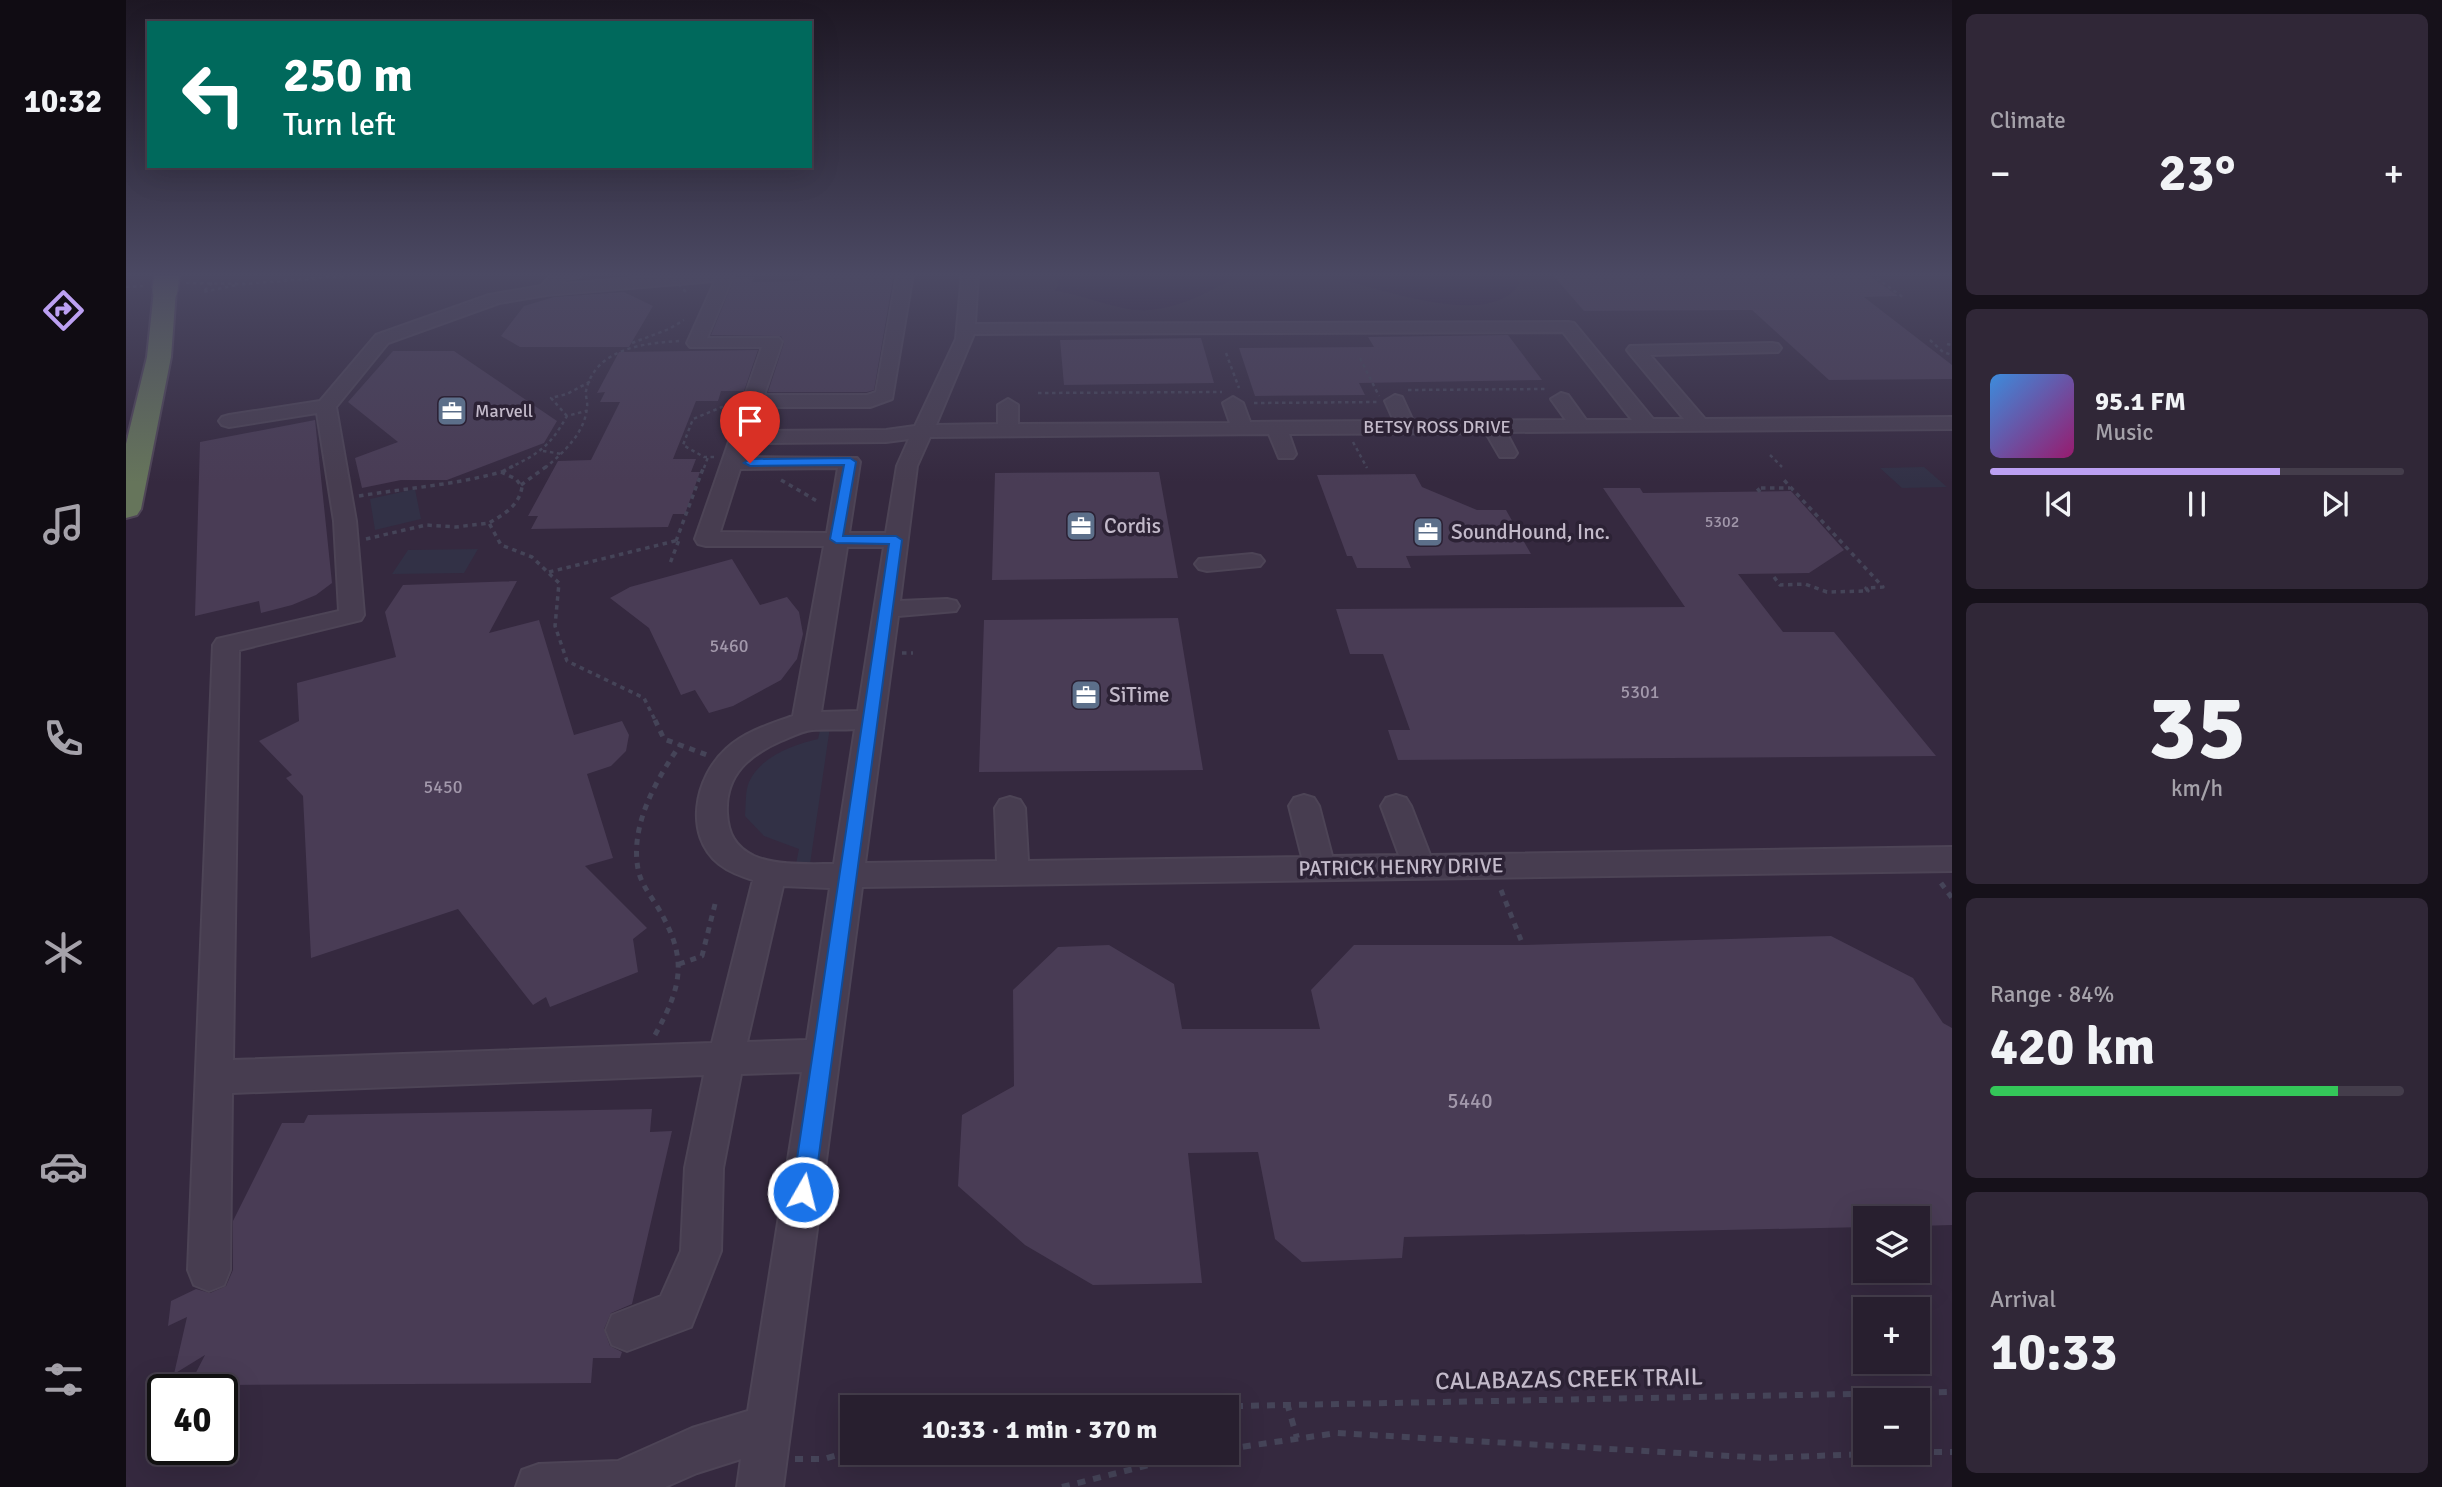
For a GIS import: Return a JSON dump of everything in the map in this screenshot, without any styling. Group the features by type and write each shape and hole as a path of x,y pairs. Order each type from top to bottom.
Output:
{"highway":[{"path":"126,509 160,343"}],"street":[{"path":"229,421 326,406 378,343"},
{"path":"773,343 752,419 706,539 896,540"},
{"path":"752,419 870,401 885,395 894,343"},
{"path":"539,1487 619,1484 692,1451 764,1459 907,466 961,343"},
{"path":"1581,343 1647,425"},
{"path":"1700,425 1636,349 1772,348"},
{"path":"1395,394 1406,427"},
{"path":"1556,394 1586,449"},
{"path":"1238,403 1242,429"},
{"path":"1008,405 1008,430"},
{"path":"209,1270 226,645 352,615 347,543 326,406"},
{"name":"BETSY ROSS DRIVE","path":"752,419 886,436 922,431 1008,430 1040,438 1216,438 1242,429 1277,428 1952,423"},
{"path":"1905,423 1933,447"},
{"path":"1767,425 1781,457"},
{"path":"1493,427 1507,453"},
{"path":"1277,428 1286,454"},
{"path":"734,461 850,462 806,721"},
{"path":"1207,564 1252,561"},
{"path":"886,609 947,607"},
{"path":"728,763 754,742 806,721 871,720"},
{"name":"PATRICK HENRY DRIVE","path":"728,763 719,775 713,796 711,820 715,842 738,864 784,875 1419,867 1947,871"},
{"path":"1304,806 1320,868"},
{"path":"1396,806 1419,867"},
{"path":"1010,808 1013,872"},
{"path":"626,1330 676,1312 701,1251 704,1168 726,1057 771,872"},
{"path":"214,1077 823,1055"}],"path":[{"path":"521,485 557,460 575,438 589,399 586,390 600,364 648,343"},
{"path":"1934,343 1943,352 1952,355"},
{"path":"1038,393 1240,391 1226,353"},
{"path":"1238,403 1381,402 1360,358"},
{"path":"567,416 551,398 567,394 594,379"},
{"path":"1376,390 1395,394 1556,394"},
{"path":"734,461 708,457 682,445 693,419 722,407 752,419"},
{"path":"341,500 390,489 461,483 501,472 542,451 553,440 567,416 586,411"},
{"path":"1350,435 1367,467"},
{"path":"542,451 562,454"},
{"path":"676,541 708,457"},
{"path":"347,543 426,525 456,527 489,523 511,509 522,496 521,485 516,479 501,472"},
{"path":"1774,577 1780,585 1805,584 1827,592 1868,591 1866,588 1882,587 1783,479"},
{"path":"1760,492 1756,488 1791,488"},
{"path":"489,523 500,545 532,557 559,583 555,626 567,661 644,698 664,739 728,763"},
{"path":"668,566 679,540 676,541"},
{"path":"548,573 676,541"},
{"path":"901,653 913,653"},
{"path":"635,1060 655,1035 667,1013 676,987 680,958 657,905 643,887 637,861 639,835 649,799 667,763 680,745"},
{"path":"1947,871 1952,898"},
{"path":"1501,890 1523,945"},
{"path":"679,964 702,956 715,904"},
{"name":"CALABAZAS CREEK TRAIL","path":"1239,1405 1952,1392"},
{"path":"1287,1404 1297,1438"},
{"path":"1239,1446 1337,1433 1765,1458 1853,1455"},
{"path":"1930,1452 1952,1452"},
{"path":"764,1459 824,1459 840,1454"},
{"path":"1062,1487 1149,1465"}],"shaded area":[{"path":"1924,467 1947,487 1902,488 1880,468"},
{"path":"415,489 421,519 375,530 370,499"},
{"path":"478,549 464,573 392,574 408,550"},
{"path":"821,726 830,727 810,864 796,864 799,849 764,836 745,816 747,790 754,773 761,765 788,748 818,739"}],"building":[{"path":"514,343 631,343 629,347 520,347"},
{"path":"784,343 882,343 874,390 768,392"},
{"path":"1060,343 1203,343 1214,383 1064,385"},
{"path":"1372,343 1514,343 1542,380 1359,383 1365,395 1255,396 1239,348 1374,347"},
{"path":"1789,343 1924,343 1952,365 1952,379 1829,380"},
{"path":"758,350 744,391 721,391 718,401 696,401 673,459 696,459 691,472 700,472 685,514 673,514 668,527 531,529 538,516 528,516 558,461 591,460 620,402 600,402 605,392 597,393 619,352"},
{"name":"Marvell","path":"393,351 454,351 557,421 544,443 447,480 401,480 362,488 355,458 398,442 348,402"},
{"path":"315,420 332,583 316,595 261,613 259,601 195,616 200,442"},
{"name":"Cordis","path":"1159,472 1178,578 992,580 995,473"},
{"name":"SoundHound, Inc.","path":"1415,474 1422,487 1477,510 1506,510 1531,554 1406,556 1411,568 1357,568 1352,556 1347,556 1317,475"},
{"path":"1603,488 1640,488 1643,493 1791,491 1844,550 1809,573 1738,574 1783,632 1834,632 1936,756 1398,760 1388,730 1410,730 1383,654 1350,654 1336,609 1685,607"},
{"path":"732,559 760,605 787,597 799,612 803,634 797,659 781,680 733,706 709,713 695,690 681,695 649,628 610,598 630,587"},
{"path":"517,581 489,633 539,620 574,735 622,721 629,735 626,751 611,766 587,774 613,858 585,866 647,928 633,939 638,972 550,1007 546,997 533,1005 458,909 311,958 303,796 286,778 292,775 259,741 299,721 297,683 396,657 385,612 403,585"},
{"name":"SiTime","path":"1178,618 1203,770 979,772 984,620"},
{"path":"1831,936 1913,978 1943,1023 1952,1028 1952,1225 1930,1226 1930,1206 1853,1206 1853,1227 1404,1237 1402,1258 1302,1262 1275,1239 1258,1152 1188,1153 1202,1283 1093,1285 1025,1245 958,1186 962,1115 1014,1086 1013,990 1058,947 1109,945 1174,984 1182,1029 1320,1029 1311,990 1354,945 1523,945"},
{"path":"652,1109 650,1132 672,1131 632,1304 611,1313 604,1329 610,1346 622,1352 620,1358 593,1358 591,1383 238,1385 238,1374 195,1374 205,1355 174,1374 187,1317 168,1326 171,1301 196,1289 210,1293 226,1286 233,1270 233,1221 282,1123 304,1123 308,1115"}],"place":[{"name":"Marvell","path":"452,411"},
{"name":"Cordis","path":"1081,526"},
{"name":"SoundHound, Inc.","path":"1428,532"},
{"name":"SiTime","path":"1086,695"}],"route":[{"path":"750,463 850,462 836,539 896,540 803,1192"}]}
